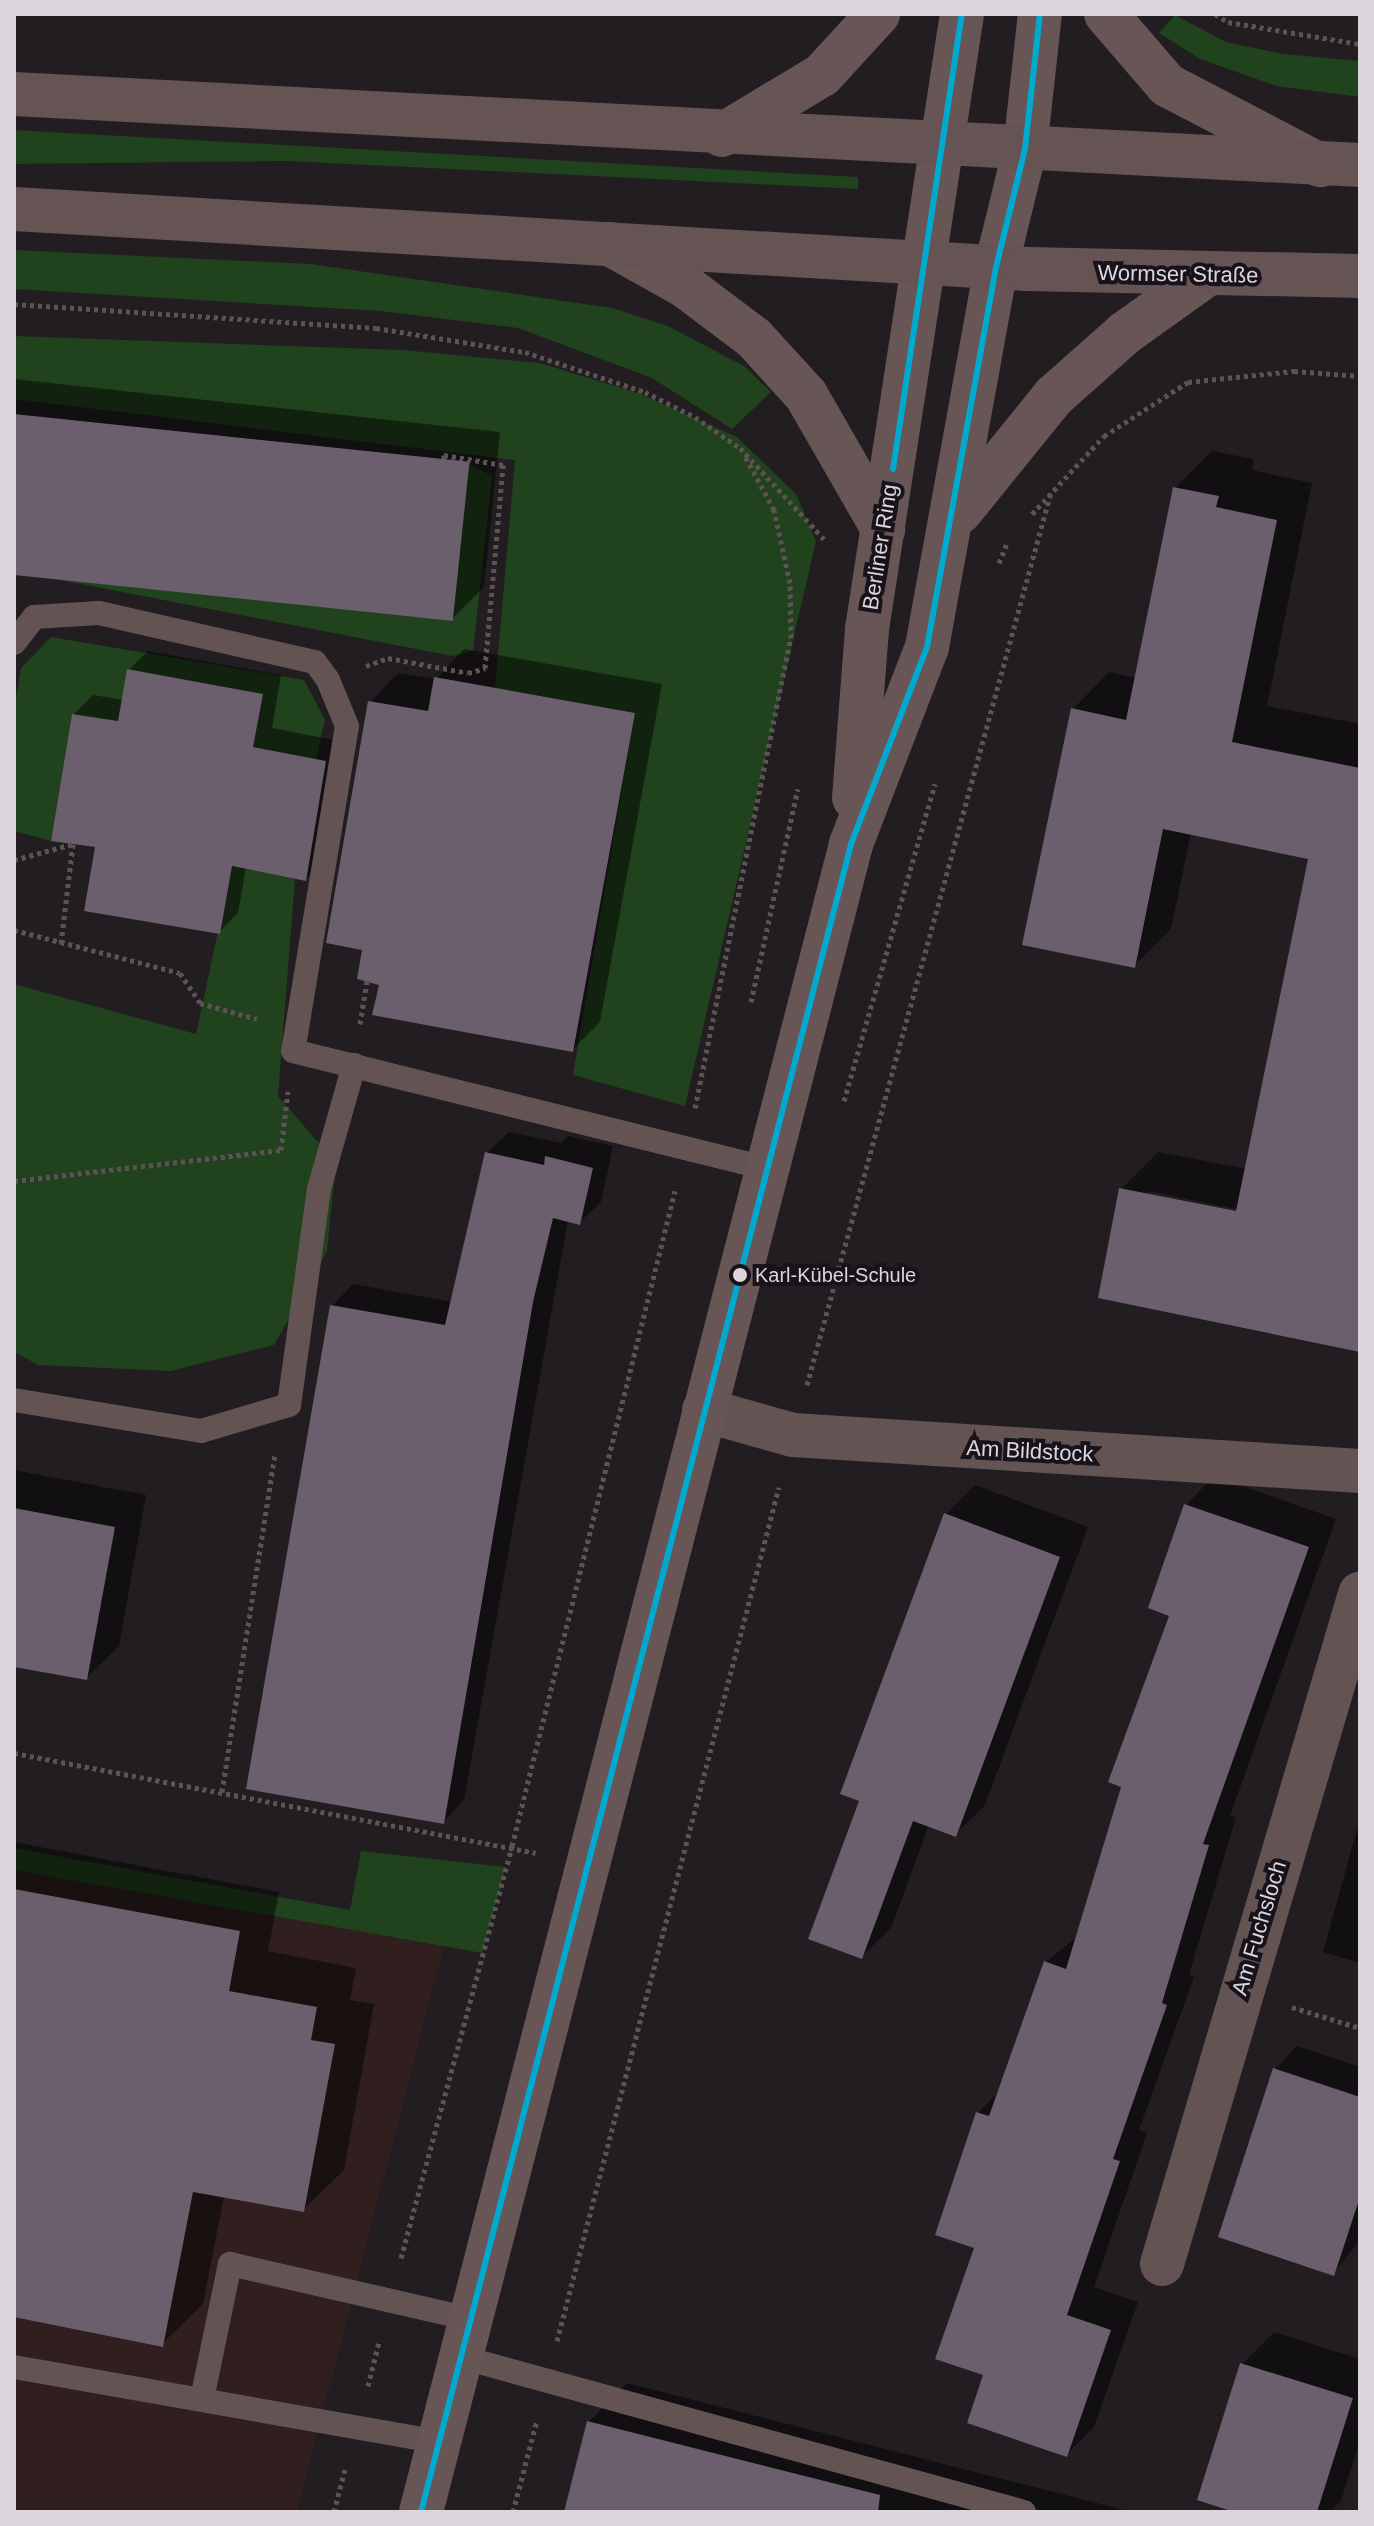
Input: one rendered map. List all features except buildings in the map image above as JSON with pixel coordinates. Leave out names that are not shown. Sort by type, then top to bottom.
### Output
[{"type":"main road","points":[[14,94],[722,135],[1340,165]]},
{"type":"main road","name":"Wormser Straße","points":[[14,209],[996,267],[1205,276],[1360,276]]},
{"type":"street","points":[[722,135],[822,75],[878,14]]},
{"type":"street","name":"Berliner Ring","points":[[851,844],[867,629],[938,145],[962,14]]},
{"type":"street","name":"Berliner Ring","points":[[421,2512],[590,1868],[765,1168],[851,844],[927,647],[954,521],[996,267],[1025,149],[1040,14]]},
{"type":"street","points":[[1106,14],[1167,85],[1340,165]]},
{"type":"street","points":[[610,244],[685,286],[754,338],[806,395],[883,529]]},
{"type":"street","points":[[954,521],[1054,396],[1125,333],[1205,276]]},
{"type":"street","name":"Am Bildstock","points":[[704,1410],[793,1435],[1360,1471]]},
{"type":"street","name":"Am Fuchsloch","points":[[1162,2264],[1240,1991],[1360,1594]]},
{"type":"lane","points":[[14,643],[34,617],[99,613],[315,662],[328,680],[347,726],[295,1040],[354,1065],[765,1168]]},
{"type":"lane","points":[[14,1400],[201,1431],[289,1405],[319,1189],[354,1065]]},
{"type":"lane","points":[[202,2399],[230,2264],[390,2300],[548,2378],[1024,2512]]},
{"type":"lane","points":[[14,2367],[357,2425],[439,2442]]},
{"type":"path","points":[[1215,14],[1228,22],[1360,44]]},
{"type":"path","points":[[14,304],[376,328],[525,352],[645,392],[695,417],[740,448],[827,541],[828,554]]},
{"type":"path","points":[[513,2512],[793,1435],[1052,490],[1104,436],[1188,382],[1294,371],[1360,376]]},
{"type":"path","points":[[334,2512],[512,1846],[687,1148],[791,638],[790,583],[774,510],[740,448]]},
{"type":"path","points":[[328,680],[388,658],[468,673],[485,668],[503,465],[444,455],[444,460]]},
{"type":"path","points":[[14,860],[73,844],[61,943]]},
{"type":"path","points":[[14,930],[180,973],[200,1003],[295,1040],[281,1150],[14,1181]]},
{"type":"path","points":[[222,1792],[282,1408]]},
{"type":"path","points":[[14,1753],[512,1846],[590,1868]]},
{"type":"path","points":[[1240,1991],[1360,2028]]},
{"type":"shaded area","points":[[14,1870],[444,1946],[297,2512],[14,2512]]},
{"type":"green space","points":[[1175,15],[1226,42],[1283,54],[1360,61],[1360,97],[1276,86],[1200,59],[1159,33]]},
{"type":"green space","points":[[14,130],[858,177],[858,189],[288,161],[14,164]]},
{"type":"green space","points":[[14,250],[311,264],[612,308],[668,326],[744,366],[771,392],[732,429],[652,378],[518,328],[381,311],[14,289]]},
{"type":"green space","points":[[14,336],[403,350],[540,363],[638,393],[737,437],[796,494],[816,541],[685,1106],[573,1075],[635,713],[495,688],[515,460],[14,399]]},
{"type":"green space","points":[[469,464],[492,476],[473,651],[452,656],[45,577],[452,621]]},
{"type":"green space","points":[[51,637],[304,680],[325,720],[316,759],[253,747],[263,694],[128,669],[118,721],[72,714],[51,841],[14,831],[14,710],[21,668]]},
{"type":"green space","points":[[232,866],[295,879],[278,1096],[336,1163],[327,1251],[274,1345],[171,1371],[38,1365],[14,1352],[14,984],[196,1034]]},
{"type":"green space","points":[[14,1848],[350,1910],[361,1851],[506,1867],[482,1953],[14,1870]]},
{"type":"transit line","points":[[893,469],[962,14]]},
{"type":"transit line","points":[[421,2512],[851,844],[927,647],[996,267],[1025,149],[1040,14]]},
{"type":"place","name":"Karl-Kübel-Schule","points":[[740,1275]]}]
